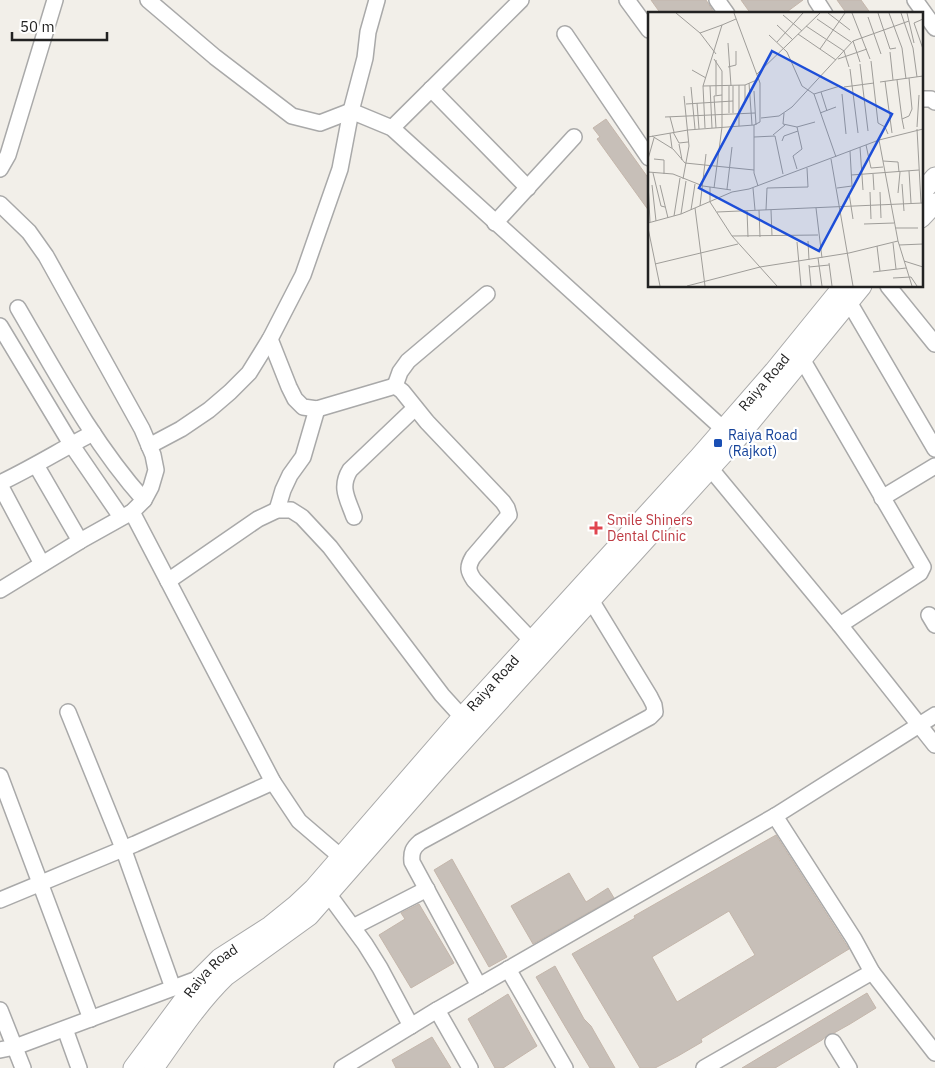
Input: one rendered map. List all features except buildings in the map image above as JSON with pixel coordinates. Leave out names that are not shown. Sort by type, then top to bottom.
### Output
[{"type":"street","points":[[0,169],[8,155],[55,0]]},
{"type":"street","points":[[148,0],[215,56],[292,116],[320,122],[351,111],[392,128],[729,435]]},
{"type":"street","points":[[149,446],[180,430],[209,410],[230,392],[249,373],[270,339],[302,275],[340,169],[351,111],[365,58],[368,32],[377,0]]},
{"type":"street","points":[[392,128],[520,0]]},
{"type":"street","points":[[627,0],[648,29]]},
{"type":"street","points":[[717,0],[726,12]]},
{"type":"street","points":[[915,0],[935,28]]},
{"type":"street","points":[[565,34],[644,141],[648,155]]},
{"type":"street","points":[[431,89],[528,188]]},
{"type":"street","points":[[922,99],[931,99],[935,102]]},
{"type":"street","points":[[495,223],[574,137]]},
{"type":"street","points":[[922,215],[930,192]]},
{"type":"street","points":[[0,225],[4,208]]},
{"type":"street","points":[[0,590],[80,541],[127,515],[144,500],[156,470],[153,455],[142,428],[46,256],[29,232],[4,208]]},
{"type":"street","name":"Raiya Road","points":[[154,1068],[193,1014],[220,982],[310,916],[328,894],[347,862],[462,717],[532,641],[587,593],[710,468],[729,435],[774,371],[846,294],[858,288]]},
{"type":"street","points":[[890,288],[935,344]]},
{"type":"street","points":[[395,386],[400,372],[408,361],[487,294]]},
{"type":"street","points":[[846,294],[935,449]]},
{"type":"street","name":"Raiya Road","points":[[133,1068],[200,978],[220,958],[270,926],[347,862],[438,769],[587,593],[729,435],[802,359],[846,294]]},
{"type":"street","points":[[18,308],[93,433],[119,470],[144,500]]},
{"type":"street","points":[[0,326],[72,444],[127,515],[168,581],[273,782],[299,822],[347,862]]},
{"type":"street","points":[[270,339],[295,399],[303,407],[317,409],[395,386]]},
{"type":"street","points":[[802,359],[923,567],[920,574],[840,625]]},
{"type":"street","points":[[395,386],[402,391],[426,422],[507,508],[509,515],[473,557],[468,565],[469,572],[474,580],[532,641]]},
{"type":"street","points":[[354,517],[344,489],[344,479],[350,470],[415,408]]},
{"type":"street","points":[[277,510],[290,475],[303,457],[317,409]]},
{"type":"street","points":[[42,564],[0,484],[93,433]]},
{"type":"street","points":[[36,465],[80,541]]},
{"type":"street","points":[[882,498],[935,466]]},
{"type":"street","points":[[710,468],[840,625],[935,746]]},
{"type":"street","points":[[168,581],[258,519],[277,510],[290,510],[302,517],[330,548],[442,695],[462,717]]},
{"type":"street","points":[[479,986],[412,862],[411,854],[414,847],[420,842],[650,717],[655,712],[650,697],[587,593]]},
{"type":"street","points":[[68,712],[123,848],[173,988]]},
{"type":"street","points":[[342,1068],[367,1062],[411,1026],[437,1010],[775,816],[935,715]]},
{"type":"street","points":[[0,776],[91,1019]]},
{"type":"street","points":[[0,900],[273,782]]},
{"type":"street","points":[[775,816],[854,939],[872,972],[935,1053]]},
{"type":"street","points":[[353,927],[427,889]]},
{"type":"street","points":[[328,894],[380,968],[411,1026]]},
{"type":"street","points":[[508,969],[565,1068]]},
{"type":"street","points":[[704,1068],[872,972]]},
{"type":"street","points":[[0,1050],[15,1047],[65,1029],[200,978]]},
{"type":"street","points":[[0,1010],[23,1068]]},
{"type":"street","points":[[437,1010],[470,1068]]},
{"type":"street","points":[[65,1029],[79,1068]]},
{"type":"street","points":[[833,1042],[849,1068]]},
{"type":"place","name":"Raiya Road (Rajkot)","points":[[718,443]]},
{"type":"place","name":"Smile Shiners Dental Clinic","points":[[596,528]]}]
